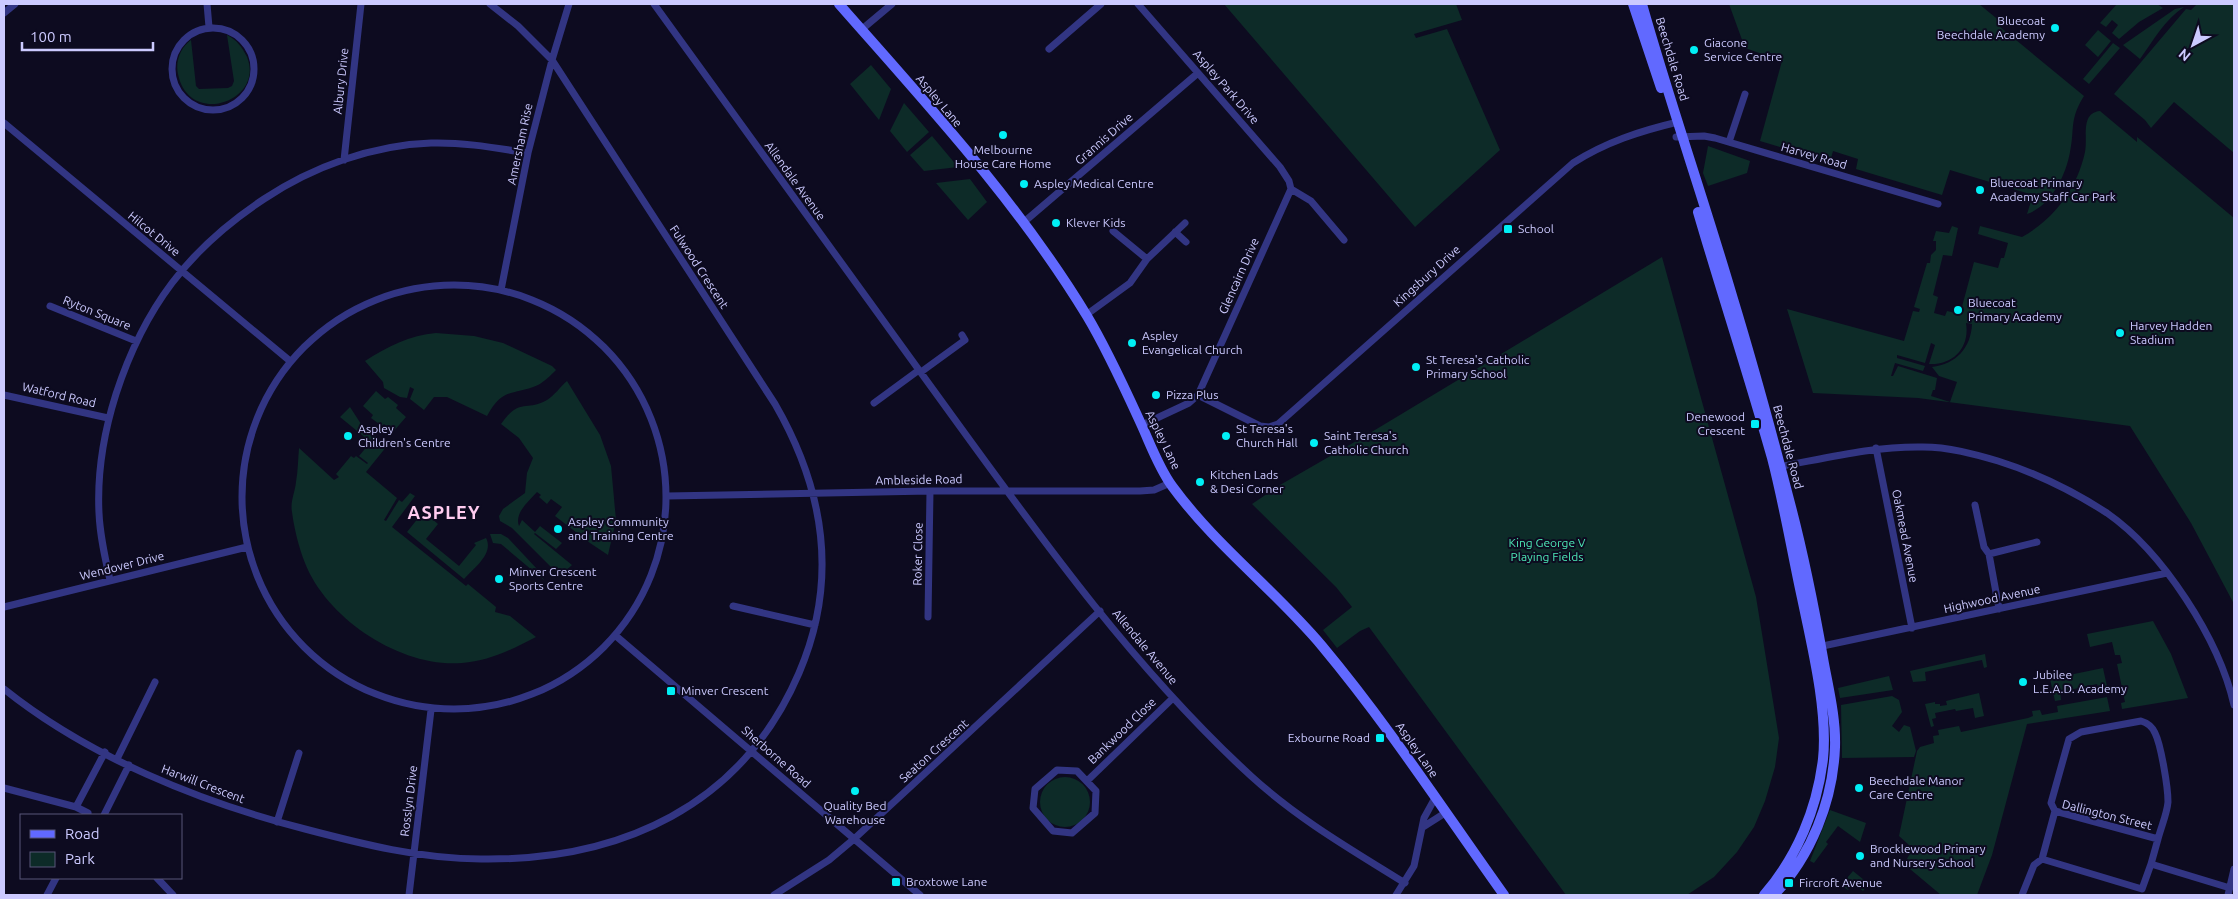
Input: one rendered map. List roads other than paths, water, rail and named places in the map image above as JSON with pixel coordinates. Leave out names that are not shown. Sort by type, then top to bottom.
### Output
[{"type":"street","points":[[4,13],[15,4]]},
{"type":"street","points":[[208,4],[209,27]]},
{"type":"street","name":"Albury Drive","points":[[344,160],[361,4]]},
{"type":"street","name":"Fulwood Crescent","points":[[490,4],[518,26],[552,60],[775,404],[800,452],[814,494],[820,531],[822,567],[815,625],[808,652],[792,689],[770,728],[753,752]]},
{"type":"street","name":"Amersham Rise","points":[[501,290],[528,153],[552,60],[569,4]]},
{"type":"street","name":"Allendale Avenue","points":[[654,4],[1006,491],[1100,612],[1173,698],[1251,776],[1283,804],[1325,834],[1405,883]]},
{"type":"street","name":"Aspley Lane","points":[[838,4],[1024,222],[1086,315],[1142,425],[1161,469],[1170,483],[1214,535],[1321,645],[1400,745],[1445,813],[1504,895]]},
{"type":"street","points":[[862,30],[892,4]]},
{"type":"street","points":[[1049,49],[1100,4]]},
{"type":"street","name":"Aspley Park Drive","points":[[1138,4],[1280,167],[1290,181],[1291,189]]},
{"type":"street","name":"Beechdale Road","points":[[1633,4],[1675,123]]},
{"type":"street","name":"Beechdale Road","points":[[1642,4],[1679,137],[1733,298],[1805,560],[1816,647],[1823,727],[1823,757],[1814,805],[1796,849],[1764,895]]},
{"type":"street","points":[[209,27],[223,28],[236,34],[246,43],[254,62],[252,82],[246,94],[236,104],[224,109],[210,110],[196,107],[185,100],[176,89],[172,76],[174,56],[184,38],[196,30],[209,27]]},
{"type":"street","name":"Grannis Drive","points":[[1024,222],[1198,73]]},
{"type":"street","points":[[1729,142],[1745,94]]},
{"type":"street","name":"Hilcot Drive","points":[[4,123],[290,361]]},
{"type":"street","name":"Kingsbury Drive","points":[[1198,395],[1260,426],[1269,427],[1278,424],[1572,164],[1592,150],[1616,140],[1675,123]]},
{"type":"street","name":"Harvey Road","points":[[1679,137],[1704,136],[1729,142],[1938,204]]},
{"type":"street","points":[[110,580],[102,548],[99,513],[102,455],[108,418],[136,341],[151,311],[181,271],[229,223],[254,205],[283,186],[310,172],[344,160],[375,152],[430,143],[479,145],[528,153]]},
{"type":"street","points":[[1291,189],[1310,202],[1344,240]]},
{"type":"street","name":"Glencairn Drive","points":[[1198,395],[1291,189]]},
{"type":"street","points":[[1086,315],[1130,283],[1147,259],[1185,223]]},
{"type":"street","points":[[1113,232],[1147,259]]},
{"type":"street","points":[[1176,232],[1186,242]]},
{"type":"street","points":[[450,285],[501,290],[524,296],[549,306],[590,335],[611,354],[639,396],[650,417],[662,460],[667,496],[665,524],[658,560],[631,616],[616,636],[557,683],[497,705],[473,709],[431,710],[404,704],[361,689],[316,659],[295,639],[273,607],[258,578],[247,547],[243,512],[243,476],[247,452],[267,397],[290,361],[300,350],[336,322],[388,293],[450,285]]},
{"type":"street","name":"Ryton Square","points":[[50,306],[136,341]]},
{"type":"street","points":[[874,403],[965,340],[962,335]]},
{"type":"street","name":"Watford Road","points":[[4,395],[108,418]]},
{"type":"street","points":[[1142,425],[1189,403],[1198,395]]},
{"type":"street","points":[[1778,467],[1832,454],[1876,448],[1924,447],[1980,456],[2028,471],[2052,482],[2108,514],[2140,542],[2167,573],[2192,609],[2217,653],[2234,706]]},
{"type":"street","name":"Oakmead Avenue","points":[[1876,448],[1912,628]]},
{"type":"street","name":"Ambleside Road","points":[[667,496],[930,491],[1140,491],[1154,490],[1170,483]]},
{"type":"street","name":"Roker Close","points":[[928,618],[930,491]]},
{"type":"street","points":[[1975,505],[1984,547],[1989,554],[1999,609]]},
{"type":"street","points":[[1989,554],[2037,542]]},
{"type":"street","name":"Wendover Drive","points":[[4,607],[247,547]]},
{"type":"street","name":"Highwood Avenue","points":[[1816,647],[2167,573]]},
{"type":"street","points":[[732,606],[815,625]]},
{"type":"street","name":"Seaton Crescent","points":[[774,895],[829,860],[854,840],[1100,612]]},
{"type":"street","name":"Sherborne Road","points":[[616,636],[920,895]]},
{"type":"street","name":"Beechdale Road","points":[[1774,895],[1785,883],[1806,850],[1816,829],[1830,781],[1835,746],[1833,717],[1816,647]]},
{"type":"street","points":[[117,759],[155,682]]},
{"type":"street","name":"Harwill Crescent","points":[[4,689],[38,714],[117,759],[214,802],[277,822],[355,842],[413,853],[478,860],[518,859],[567,852],[607,843],[642,831],[691,804],[710,791],[753,752]]},
{"type":"street","name":"Bankwood Close","points":[[1087,781],[1173,698]]},
{"type":"street","name":"Rosslyn Drive","points":[[409,895],[431,710]]},
{"type":"street","points":[[2055,812],[2051,803],[2068,739],[2081,732],[2141,721],[2152,727],[2158,740],[2168,792],[2167,809],[2158,839]]},
{"type":"street","points":[[76,807],[105,752]]},
{"type":"street","points":[[277,822],[299,752]]},
{"type":"street","points":[[104,814],[129,765]]},
{"type":"street","name":"Bankwood Close","points":[[1074,770],[1087,781],[1096,791],[1097,810],[1075,832],[1053,831],[1034,812],[1034,793],[1053,771],[1074,770]]},
{"type":"street","points":[[4,788],[76,807],[88,814]]},
{"type":"street","points":[[1396,895],[1405,883],[1417,856],[1424,827],[1424,818],[1435,798]]},
{"type":"street","name":"Dallington Street","points":[[2055,812],[2158,839],[2141,892],[2042,859],[2055,812]]},
{"type":"street","points":[[1424,827],[1445,813]]},
{"type":"street","points":[[2022,895],[2034,865],[2042,859]]},
{"type":"street","points":[[2151,864],[2229,892],[2234,869]]},
{"type":"street","points":[[47,895],[55,879]]},
{"type":"street","points":[[158,879],[173,895]]},
{"type":"place","name":"Bluecoat Beechdale Academy","points":[[2055,28]]},
{"type":"place","name":"Giacone Service Centre","points":[[1694,50]]},
{"type":"place","name":"Melbourne House Care Home","points":[[1003,135]]},
{"type":"place","name":"Aspley Medical Centre","points":[[1024,184]]},
{"type":"place","name":"Bluecoat Primary Academy Staff Car Park","points":[[1980,190]]},
{"type":"place","name":"Klever Kids","points":[[1056,223]]},
{"type":"place","name":"School","points":[[1508,229]]},
{"type":"place","name":"Bluecoat Primary Academy","points":[[1958,310]]},
{"type":"place","name":"Harvey Hadden Stadium","points":[[2120,333]]},
{"type":"place","name":"Aspley Evangelical Church","points":[[1132,343]]},
{"type":"place","name":"St Teresa's Catholic Primary School","points":[[1416,367]]},
{"type":"place","name":"Pizza Plus","points":[[1156,395]]},
{"type":"place","name":"Denewood Crescent","points":[[1755,424]]},
{"type":"place","name":"Aspley Children's Centre","points":[[348,436]]},
{"type":"place","name":"St Teresa's Church Hall","points":[[1226,436]]},
{"type":"place","name":"Saint Teresa's Catholic Church","points":[[1314,443]]},
{"type":"place","name":"Kitchen Lads & Desi Corner","points":[[1200,482]]},
{"type":"place","name":"Aspley Community and Training Centre","points":[[558,529]]},
{"type":"place","name":"Minver Crescent Sports Centre","points":[[499,579]]},
{"type":"place","name":"Jubilee L.E.A.D. Academy","points":[[2023,682]]},
{"type":"place","name":"Minver Crescent","points":[[671,691]]},
{"type":"place","name":"Exbourne Road","points":[[1380,738]]},
{"type":"place","name":"Beechdale Manor Care Centre","points":[[1859,788]]},
{"type":"place","name":"Quality Bed Warehouse","points":[[855,791]]},
{"type":"place","name":"Brocklewood Primary and Nursery School","points":[[1860,856]]},
{"type":"place","name":"Broxtowe Lane","points":[[896,882]]},
{"type":"place","name":"Fircroft Avenue","points":[[1789,883]]},
{"type":"district","name":"ASPLEY","points":[[444,513]]},
{"type":"park label","name":"King George V Playing Fields","points":[[1547,550]]}]
